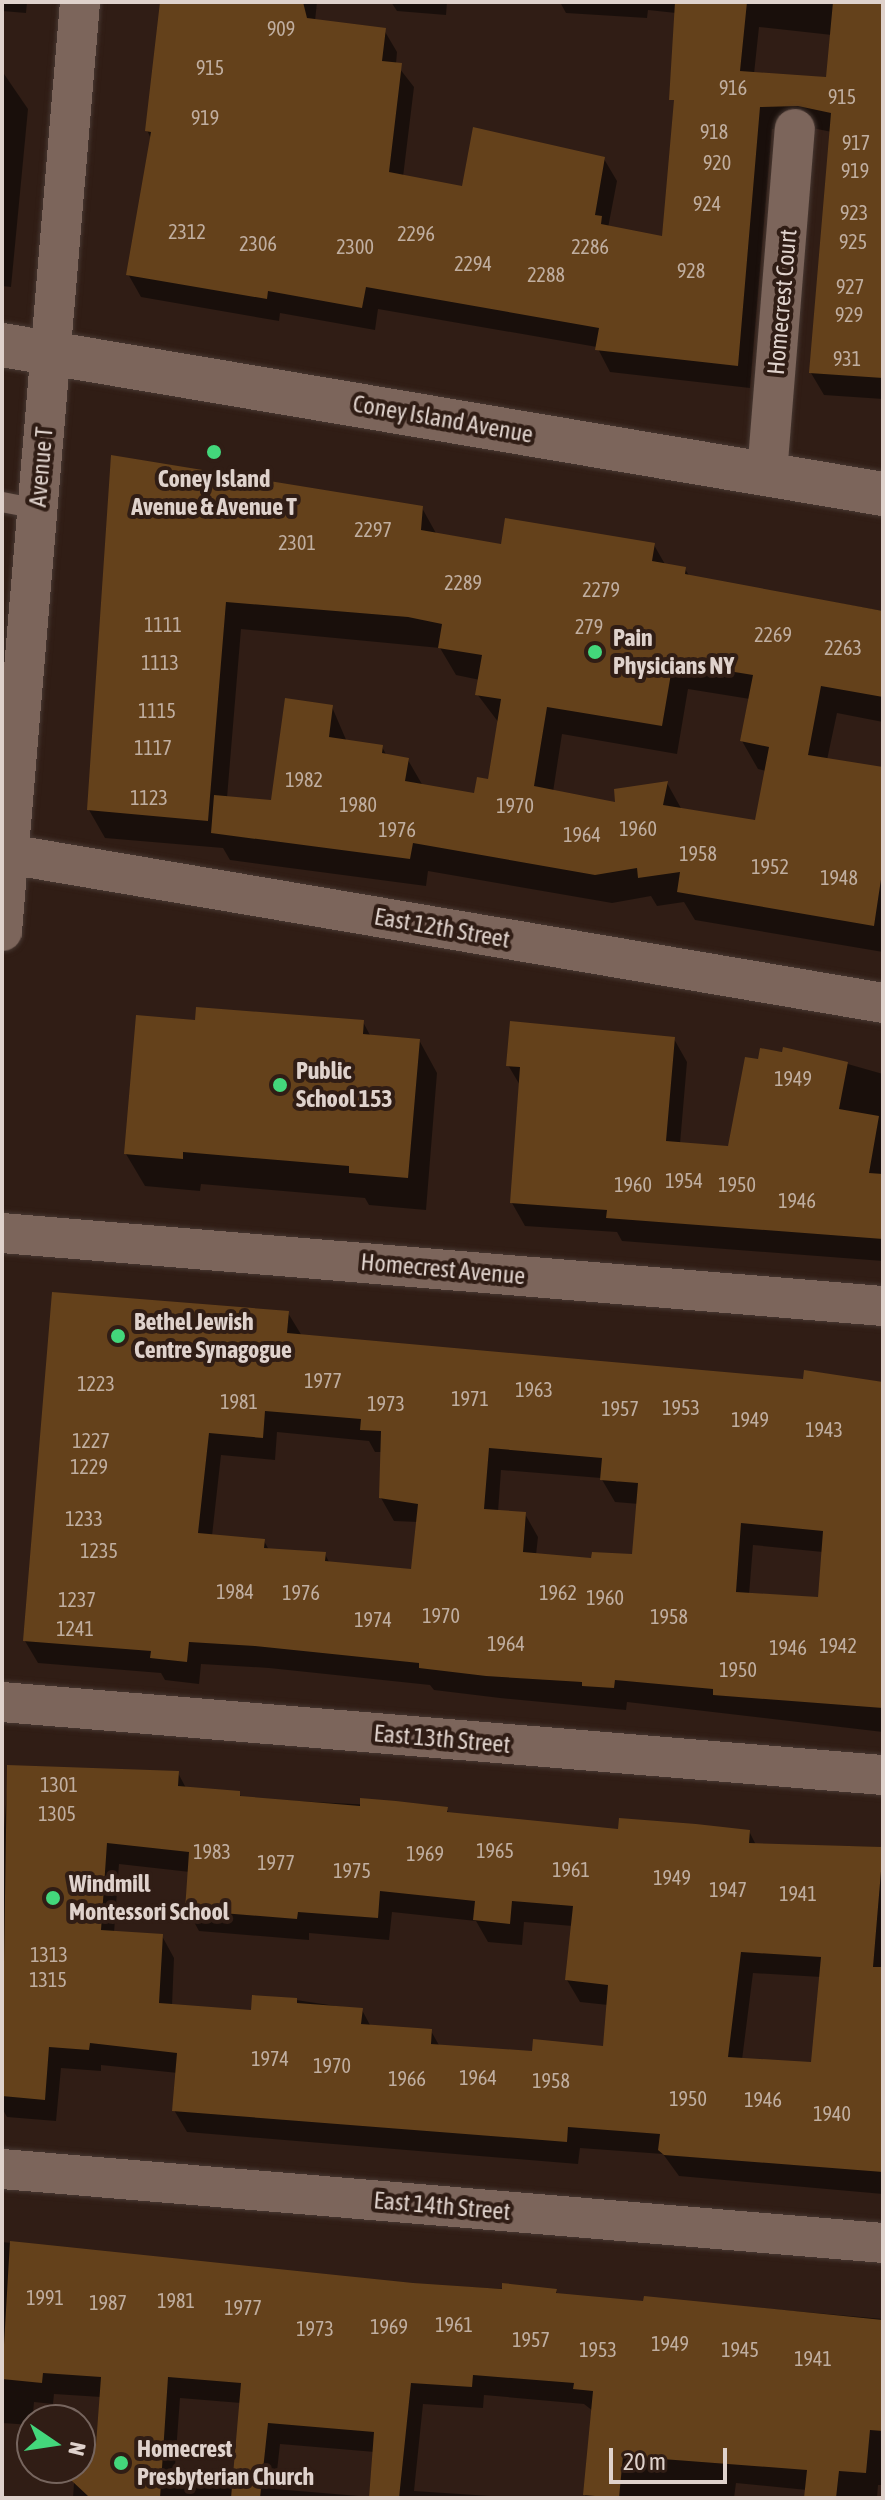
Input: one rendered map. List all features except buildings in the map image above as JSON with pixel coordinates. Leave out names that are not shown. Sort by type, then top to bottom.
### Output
[{"type":"main road","name":"Coney Island Avenue","points":[[2,345],[883,494]]},
{"type":"street","name":"Avenue T","points":[[2,931],[20,506],[51,353],[80,2]]},
{"type":"street","name":"Homecrest Court","points":[[767,474],[795,129]]},
{"type":"street","name":"East 12th Street","points":[[5,854],[883,1003]]},
{"type":"street","name":"Homecrest Avenue","points":[[2,1233],[883,1306]]},
{"type":"street","name":"East 13th Street","points":[[2,1702],[883,1775]]},
{"type":"street","name":"East 14th Street","points":[[2,2169],[883,2243]]},
{"type":"place","name":"Coney Island Avenue & Avenue T","points":[[214,452]]},
{"type":"place","name":"Pain Physicians NY","points":[[595,652]]},
{"type":"place","name":"Public School 153","points":[[280,1085]]},
{"type":"place","name":"Bethel Jewish Centre Synagogue","points":[[118,1336]]},
{"type":"place","name":"Windmill Montessori School","points":[[53,1898]]},
{"type":"place","name":"Homecrest Presbyterian Church","points":[[121,2463]]}]
